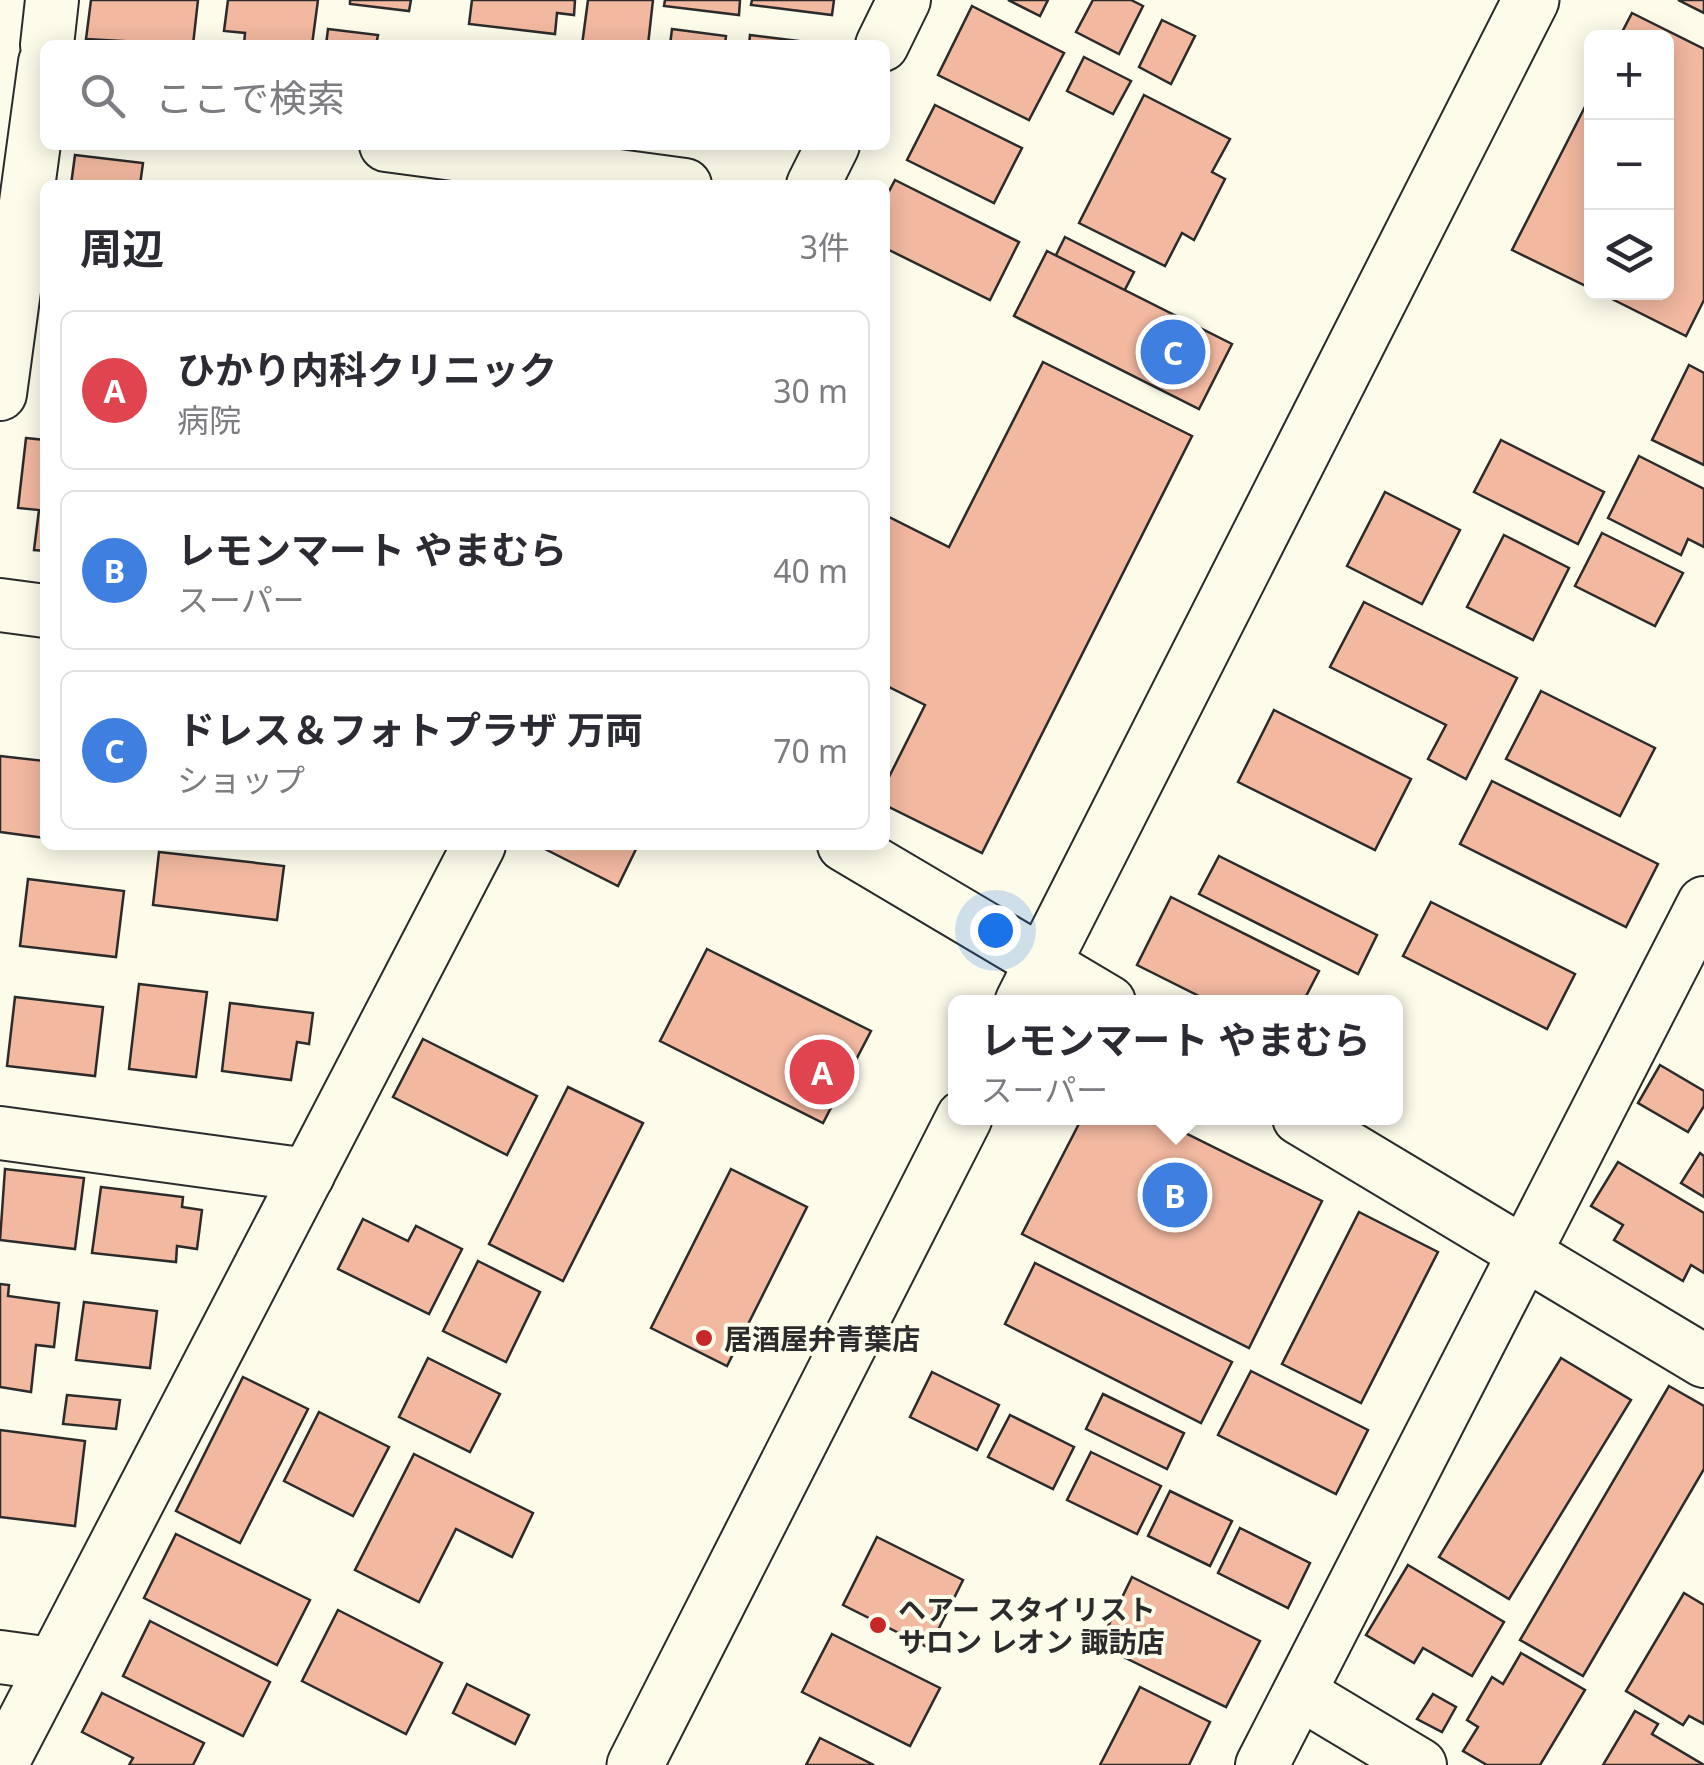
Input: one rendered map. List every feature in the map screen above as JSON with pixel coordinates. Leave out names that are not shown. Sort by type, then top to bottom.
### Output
[{"type":"street","points":[[48,40],[52,0]]},
{"type":"street","points":[[884,40],[904,0]]},
{"type":"street","points":[[1033,982],[1531,0]]},
{"type":"street","points":[[0,394],[33,88]]},
{"type":"street","points":[[423,150],[648,180]]},
{"type":"street","points":[[816,180],[830,150]]},
{"type":"street","points":[[0,605],[40,609]]},
{"type":"street","points":[[1,1765],[477,850]]},
{"type":"street","points":[[851,850],[1033,982],[1082,995]]},
{"type":"street","points":[[1262,1765],[1704,904]]},
{"type":"street","points":[[635,1765],[960,1125]]},
{"type":"street","points":[[1311,1125],[1704,1361]]},
{"type":"street","points":[[0,1134],[308,1176]]},
{"type":"street","points":[[0,1657],[51,1664]]},
{"type":"street","points":[[1300,1693],[1420,1765]]},
{"type":"building","points":[[91,0],[198,0],[194,40],[86,39]]},
{"type":"building","points":[[228,0],[318,0],[313,40],[244,40],[245,33],[224,31]]},
{"type":"building","points":[[350,0],[411,0],[409,11],[350,4]]},
{"type":"building","points":[[472,0],[575,0],[574,15],[557,13],[555,34],[469,24]]},
{"type":"building","points":[[588,0],[653,0],[649,40],[583,40]]},
{"type":"building","points":[[665,0],[740,0],[739,15],[664,6]]},
{"type":"building","points":[[752,0],[834,0],[832,15],[751,5]]},
{"type":"building","points":[[1008,0],[1048,0],[1040,16]]},
{"type":"building","points":[[1093,0],[1131,0],[1143,6],[1119,54],[1076,32]]},
{"type":"building","points":[[1678,0],[1704,0],[1704,13]]},
{"type":"building","points":[[972,6],[1064,53],[1029,120],[938,75]]},
{"type":"building","points":[[1632,13],[1666,30],[1623,30]]},
{"type":"building","points":[[1162,20],[1195,36],[1171,84],[1139,67]]},
{"type":"building","points":[[328,29],[378,35],[377,40],[327,40]]},
{"type":"building","points":[[672,29],[726,36],[726,40],[671,40]]},
{"type":"building","points":[[1674,34],[1704,49],[1704,300],[1686,336],[1614,300],[1674,300]]},
{"type":"building","points":[[750,35],[791,40],[750,40]]},
{"type":"building","points":[[1084,57],[1131,81],[1113,114],[1067,91]]},
{"type":"building","points":[[1144,95],[1230,139],[1212,172],[1225,179],[1194,240],[1182,233],[1165,266],[1079,223]]},
{"type":"building","points":[[935,105],[1022,148],[994,203],[907,160]]},
{"type":"building","points":[[1584,109],[1584,285],[1512,250]]},
{"type":"building","points":[[75,155],[143,163],[141,180],[72,180]]},
{"type":"building","points":[[895,180],[1019,242],[990,300],[890,250],[890,190]]},
{"type":"building","points":[[1065,237],[1134,272],[1116,307],[1047,273]]},
{"type":"building","points":[[1047,251],[1232,344],[1199,409],[1014,316]]},
{"type":"building","points":[[1043,362],[1192,436],[982,853],[890,807],[890,775],[925,705],[890,688],[890,518],[949,547]]},
{"type":"building","points":[[1689,365],[1704,373],[1704,465],[1652,440]]},
{"type":"building","points":[[26,438],[40,439],[40,551],[34,550],[39,510],[18,508]]},
{"type":"building","points":[[1501,440],[1604,492],[1578,544],[1474,492]]},
{"type":"building","points":[[1639,456],[1704,489],[1704,547],[1688,539],[1681,555],[1608,518]]},
{"type":"building","points":[[1385,492],[1460,530],[1422,604],[1347,566]]},
{"type":"building","points":[[1602,533],[1683,573],[1655,626],[1575,586]]},
{"type":"building","points":[[1504,535],[1569,568],[1533,640],[1467,607]]},
{"type":"building","points":[[1364,602],[1517,678],[1466,779],[1428,759],[1446,725],[1330,667]]},
{"type":"building","points":[[1541,691],[1655,748],[1620,816],[1506,759]]},
{"type":"building","points":[[1274,710],[1411,779],[1375,850],[1238,782]]},
{"type":"building","points":[[0,756],[40,760],[40,837],[0,832]]},
{"type":"building","points":[[1492,781],[1658,864],[1626,927],[1460,844]]},
{"type":"building","points":[[547,850],[636,850],[618,886]]},
{"type":"building","points":[[159,852],[284,866],[277,920],[153,905]]},
{"type":"building","points":[[1219,856],[1377,935],[1358,974],[1199,894]]},
{"type":"building","points":[[28,879],[124,891],[116,957],[20,946]]},
{"type":"building","points":[[1171,897],[1319,971],[1307,995],[1197,995],[1137,965]]},
{"type":"building","points":[[1431,902],[1575,974],[1547,1029],[1403,956]]},
{"type":"building","points":[[707,949],[871,1031],[823,1123],[660,1041]]},
{"type":"building","points":[[139,984],[207,992],[196,1077],[129,1069]]},
{"type":"building","points":[[15,997],[103,1007],[95,1076],[7,1066]]},
{"type":"building","points":[[230,1003],[313,1013],[309,1044],[297,1042],[291,1080],[222,1071]]},
{"type":"building","points":[[423,1039],[537,1096],[507,1155],[393,1097]]},
{"type":"building","points":[[1660,1065],[1704,1091],[1704,1106],[1688,1132],[1638,1103]]},
{"type":"building","points":[[568,1087],[643,1123],[563,1281],[489,1244]]},
{"type":"building","points":[[1078,1125],[1169,1125],[1322,1201],[1249,1348],[1022,1234]]},
{"type":"building","points":[[1700,1153],[1704,1156],[1704,1197],[1681,1183]]},
{"type":"building","points":[[1618,1162],[1704,1213],[1704,1273],[1691,1265],[1683,1281],[1614,1240],[1623,1225],[1591,1206]]},
{"type":"building","points":[[5,1169],[84,1178],[75,1249],[0,1240]]},
{"type":"building","points":[[731,1169],[807,1207],[727,1366],[651,1328]]},
{"type":"building","points":[[101,1187],[183,1197],[182,1207],[202,1210],[197,1249],[177,1246],[176,1262],[92,1253]]},
{"type":"building","points":[[1359,1212],[1438,1252],[1361,1403],[1282,1364]]},
{"type":"building","points":[[363,1219],[408,1241],[416,1226],[462,1249],[429,1314],[338,1269]]},
{"type":"building","points":[[478,1261],[540,1292],[506,1362],[443,1331]]},
{"type":"building","points":[[1035,1263],[1232,1362],[1201,1423],[1005,1324]]},
{"type":"building","points":[[0,1284],[9,1285],[8,1296],[59,1303],[54,1347],[36,1345],[31,1392],[0,1387]]},
{"type":"building","points":[[84,1302],[157,1311],[150,1368],[76,1360]]},
{"type":"building","points":[[428,1358],[500,1394],[470,1452],[399,1417]]},
{"type":"building","points":[[1561,1358],[1631,1400],[1509,1599],[1439,1557]]},
{"type":"building","points":[[1251,1371],[1368,1430],[1336,1494],[1218,1435]]},
{"type":"building","points":[[932,1372],[999,1405],[977,1450],[910,1417]]},
{"type":"building","points":[[243,1377],[308,1409],[240,1543],[176,1511]]},
{"type":"building","points":[[1669,1386],[1704,1406],[1704,1469],[1583,1676],[1520,1640]]},
{"type":"building","points":[[1103,1394],[1184,1433],[1167,1469],[1086,1429]]},
{"type":"building","points":[[67,1395],[120,1400],[116,1429],[63,1424]]},
{"type":"building","points":[[319,1412],[389,1447],[353,1516],[284,1481]]},
{"type":"building","points":[[1010,1415],[1074,1447],[1053,1489],[988,1457]]},
{"type":"building","points":[[0,1430],[85,1441],[75,1526],[0,1517]]},
{"type":"building","points":[[1091,1452],[1161,1486],[1137,1534],[1067,1500]]},
{"type":"building","points":[[414,1454],[533,1513],[512,1557],[456,1529],[419,1602],[355,1570]]},
{"type":"building","points":[[1170,1491],[1232,1521],[1210,1566],[1148,1536]]},
{"type":"building","points":[[1240,1528],[1310,1563],[1288,1608],[1218,1573]]},
{"type":"building","points":[[176,1534],[310,1600],[277,1665],[144,1598]]},
{"type":"building","points":[[877,1537],[963,1580],[929,1648],[843,1605]]},
{"type":"building","points":[[1408,1565],[1504,1622],[1472,1676],[1423,1648],[1414,1663],[1366,1635]]},
{"type":"building","points":[[1132,1577],[1260,1641],[1226,1707],[1099,1645]]},
{"type":"building","points":[[1684,1593],[1704,1605],[1704,1724],[1689,1716],[1683,1725],[1626,1691]]},
{"type":"building","points":[[338,1610],[442,1663],[406,1734],[302,1681]]},
{"type":"building","points":[[150,1621],[270,1682],[243,1736],[123,1676]]},
{"type":"building","points":[[832,1634],[940,1688],[910,1746],[802,1692]]},
{"type":"building","points":[[1521,1653],[1585,1690],[1540,1765],[1487,1765],[1463,1751],[1478,1727],[1467,1720],[1492,1677],[1503,1684]]},
{"type":"building","points":[[467,1684],[529,1715],[515,1744],[453,1713]]},
{"type":"building","points":[[1140,1687],[1210,1722],[1189,1765],[1100,1765]]},
{"type":"building","points":[[102,1693],[204,1743],[193,1765],[129,1765],[133,1758],[82,1732]]},
{"type":"building","points":[[1433,1694],[1456,1707],[1442,1732],[1417,1719]]},
{"type":"building","points":[[1635,1711],[1658,1724],[1652,1734],[1704,1765],[1603,1765]]},
{"type":"building","points":[[820,1738],[874,1765],[806,1765]]},
{"type":"place","name":"ドレス＆フォトプラザ 万両","points":[[1173,352]]},
{"type":"place","name":"ひかり内科クリニック","points":[[822,1072]]},
{"type":"place","name":"レモンマート やまむら","points":[[1175,1195]]},
{"type":"place","name":"居酒屋弁青葉店","points":[[704,1338]]},
{"type":"place","name":"ヘアー スタイリスト サロン レオン 諏訪店","points":[[878,1625]]}]
